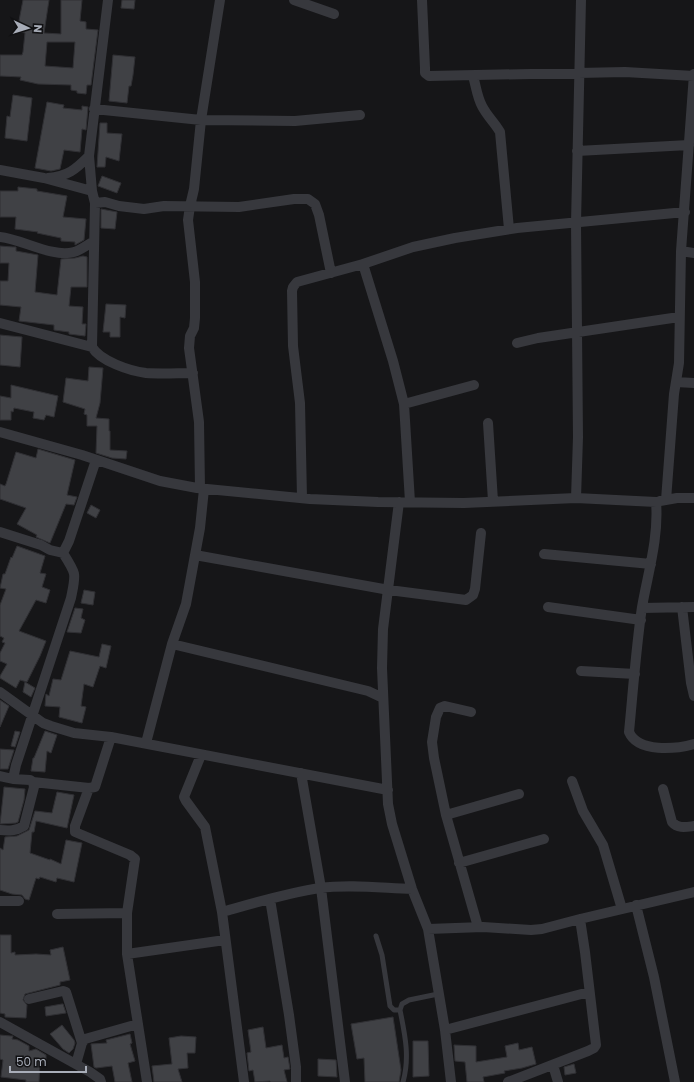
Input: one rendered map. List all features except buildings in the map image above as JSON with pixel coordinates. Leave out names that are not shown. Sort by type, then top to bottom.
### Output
[{"type":"street","points":[[108,0],[89,156],[92,192],[95,204],[92,347],[102,358],[145,373],[193,373]]},
{"type":"street","points":[[146,744],[172,644],[186,604],[200,528],[202,489],[199,422],[190,348],[190,336],[194,328],[195,318],[195,282],[188,220],[194,189],[201,120],[220,0]]},
{"type":"street","points":[[294,0],[334,14]]},
{"type":"street","points":[[422,0],[425,73],[429,76],[625,72],[694,75],[690,148],[681,251],[679,363],[661,501],[657,516],[651,564],[642,608],[629,732],[631,737],[647,746],[662,749],[683,747],[694,744]]},
{"type":"street","points":[[576,498],[578,437],[576,223],[581,0]]},
{"type":"street","points":[[473,76],[481,105],[500,132],[509,229]]},
{"type":"street","points":[[94,109],[201,120],[295,121],[360,115]]},
{"type":"street","points":[[578,151],[690,148]]},
{"type":"street","points":[[44,178],[65,175],[77,168],[89,156]]},
{"type":"street","points":[[0,170],[44,178],[92,192]]},
{"type":"street","points":[[95,204],[105,202],[119,206],[144,209],[164,206],[239,207],[294,199],[308,199],[315,204],[319,215],[331,272]]},
{"type":"street","points":[[302,498],[300,403],[293,346],[292,291],[293,286],[297,282],[363,264],[427,243],[509,229],[685,212]]},
{"type":"street","points":[[0,237],[14,239],[50,251],[65,253],[80,250],[94,241]]},
{"type":"street","points":[[681,251],[694,254]]},
{"type":"street","points":[[363,264],[393,361],[404,404],[410,502]]},
{"type":"street","points":[[517,343],[538,338],[680,317]]},
{"type":"street","points":[[0,322],[92,347]]},
{"type":"street","points":[[676,382],[694,383]]},
{"type":"street","points":[[404,404],[474,385]]},
{"type":"street","points":[[488,423],[493,501]]},
{"type":"street","points":[[0,432],[96,460],[160,481],[202,489],[302,498],[399,502],[464,503],[576,498],[661,501],[694,498]]},
{"type":"street","points":[[63,553],[69,541],[96,460]]},
{"type":"street","points":[[399,502],[383,630],[383,698],[388,804],[392,824],[412,889],[428,929],[445,1030],[451,1082]]},
{"type":"street","points":[[0,532],[41,545],[50,550],[63,553],[74,571],[75,576],[71,598],[16,765],[13,779]]},
{"type":"street","points":[[195,555],[389,590],[466,600],[473,595],[475,589],[481,533]]},
{"type":"street","points":[[544,554],[651,564]]},
{"type":"street","points":[[548,607],[641,620]]},
{"type":"street","points":[[682,607],[691,683],[694,696]]},
{"type":"street","points":[[642,608],[694,607]]},
{"type":"street","points":[[172,644],[368,691],[383,698]]},
{"type":"street","points":[[580,671],[635,674]]},
{"type":"street","points":[[0,692],[43,723],[74,733],[111,737],[388,790]]},
{"type":"street","points":[[471,712],[445,706],[440,708],[436,717],[432,742],[446,815],[478,927]]},
{"type":"street","points":[[0,776],[13,779],[30,780],[33,782],[89,788],[95,787],[111,737]]},
{"type":"street","points":[[201,755],[184,797],[205,827],[222,912],[244,1082]]},
{"type":"street","points":[[301,773],[321,888],[345,1082]]},
{"type":"street","points":[[572,781],[583,811],[603,845],[622,909]]},
{"type":"street","points":[[0,830],[18,830],[24,826],[34,787],[33,782]]},
{"type":"street","points":[[89,788],[74,826],[75,832],[130,855],[135,859],[127,913],[127,954],[147,1082]]},
{"type":"street","points":[[663,789],[672,822],[676,826],[681,827],[694,826]]},
{"type":"street","points":[[446,815],[519,794]]},
{"type":"street","points":[[459,863],[544,839]]},
{"type":"street","points":[[222,912],[270,899],[321,888],[351,887],[412,889]]},
{"type":"street","points":[[428,929],[478,927],[531,930],[542,929],[694,892]]},
{"type":"street","points":[[270,899],[289,1016],[296,1067],[296,1082]]},
{"type":"street","points":[[0,901],[19,901]]},
{"type":"street","points":[[636,905],[654,978],[675,1082]]},
{"type":"street","points":[[57,914],[127,913]]},
{"type":"street","points":[[508,1082],[594,1048],[596,1041],[580,919]]},
{"type":"street","points":[[127,954],[225,940]]},
{"type":"street","points":[[29,999],[64,991],[66,992],[82,1043]]},
{"type":"street","points":[[445,1030],[590,992]]},
{"type":"street","points":[[0,1022],[76,1064],[100,1079],[102,1082]]},
{"type":"street","points":[[76,1064],[82,1043],[85,1039],[138,1024]]},
{"type":"street","points":[[553,1065],[558,1082]]},
{"type":"lane","points":[[376,936],[382,955],[390,1006],[394,1010],[400,1010]]},
{"type":"lane","points":[[403,1082],[407,1071],[407,1052],[400,1010],[402,1004],[409,1000],[438,994]]}]
